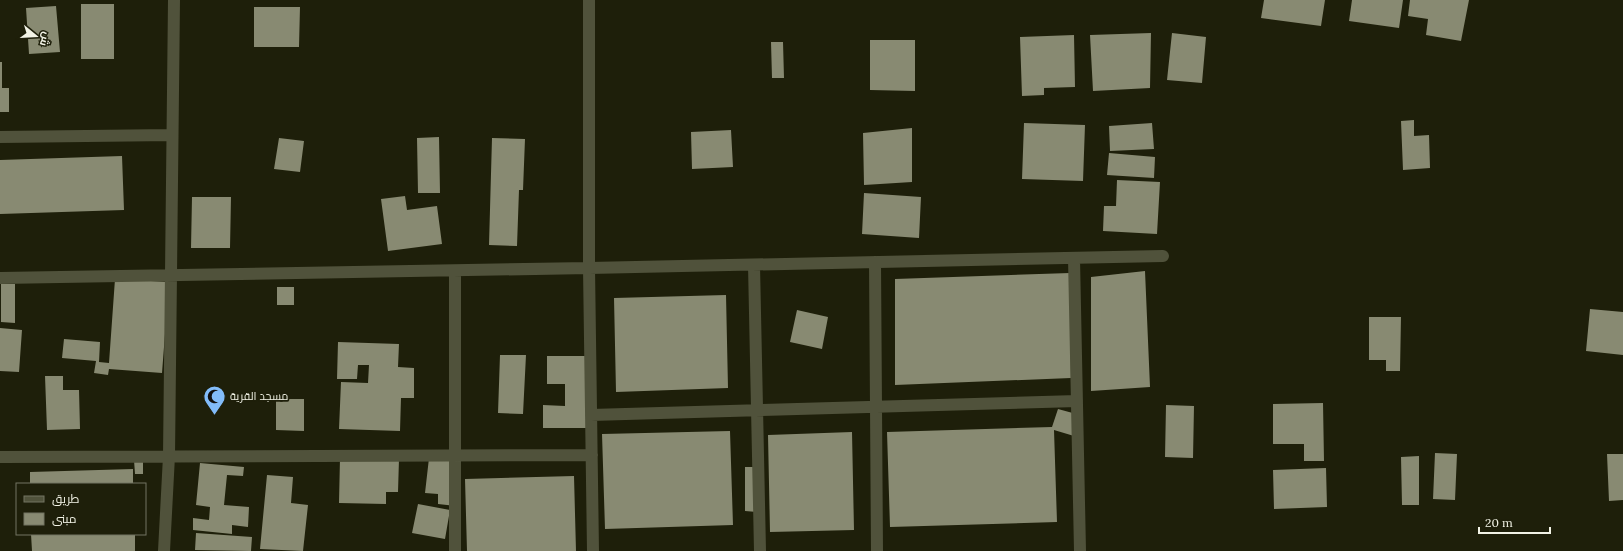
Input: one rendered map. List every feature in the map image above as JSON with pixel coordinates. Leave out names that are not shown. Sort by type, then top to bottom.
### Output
[{"type":"street","points":[[164,551],[169,456],[174,0]]},
{"type":"street","points":[[589,0],[589,268],[593,551]]},
{"type":"street","points":[[0,137],[172,135]]},
{"type":"street","points":[[0,278],[455,271],[1163,256]]},
{"type":"street","points":[[1074,258],[1080,551]]},
{"type":"street","points":[[875,262],[877,551]]},
{"type":"street","points":[[754,265],[760,551]]},
{"type":"street","points":[[455,271],[455,551]]},
{"type":"street","points":[[591,415],[1077,401]]},
{"type":"street","points":[[0,456],[592,455]]},
{"type":"building","points":[[1264,0],[1325,0],[1321,26],[1261,18]]},
{"type":"building","points":[[1352,0],[1403,0],[1399,28],[1349,21]]},
{"type":"building","points":[[1410,0],[1469,0],[1461,41],[1426,35],[1428,19],[1408,16]]},
{"type":"building","points":[[81,4],[114,4],[114,59],[81,59]]},
{"type":"building","points":[[56,6],[60,52],[29,54],[26,8]]},
{"type":"building","points":[[254,7],[300,7],[299,47],[254,47]]},
{"type":"building","points":[[1151,33],[1150,88],[1093,91],[1090,35]]},
{"type":"building","points":[[1172,33],[1206,37],[1202,83],[1167,80]]},
{"type":"building","points":[[1074,35],[1075,87],[1044,88],[1044,95],[1022,96],[1020,37]]},
{"type":"building","points":[[870,40],[915,40],[915,91],[870,90]]},
{"type":"building","points":[[771,42],[783,42],[784,78],[772,78]]},
{"type":"building","points":[[0,62],[2,62],[2,88],[9,88],[9,112],[0,112]]},
{"type":"building","points":[[1414,120],[1414,136],[1429,135],[1430,168],[1403,170],[1401,121]]},
{"type":"building","points":[[1024,123],[1085,125],[1083,181],[1022,179]]},
{"type":"building","points":[[1152,123],[1154,149],[1110,151],[1109,126]]},
{"type":"building","points":[[912,128],[912,182],[864,185],[863,133]]},
{"type":"building","points":[[731,130],[733,167],[692,169],[691,132]]},
{"type":"building","points":[[439,137],[440,193],[418,193],[417,138]]},
{"type":"building","points":[[279,138],[304,141],[300,172],[274,169]]},
{"type":"building","points":[[492,138],[525,139],[523,190],[519,190],[517,246],[489,245]]},
{"type":"building","points":[[1109,153],[1155,157],[1154,178],[1107,175]]},
{"type":"building","points":[[122,156],[124,210],[0,214],[0,160]]},
{"type":"building","points":[[1117,180],[1160,182],[1157,234],[1103,231],[1104,206],[1116,206]]},
{"type":"building","points":[[864,193],[921,197],[919,238],[862,234]]},
{"type":"building","points":[[405,196],[407,210],[437,206],[442,244],[388,251],[381,199]]},
{"type":"building","points":[[192,197],[231,197],[230,248],[191,248]]},
{"type":"building","points":[[1145,271],[1150,387],[1091,391],[1091,277]]},
{"type":"building","points":[[1070,273],[1071,378],[895,385],[895,279]]},
{"type":"building","points":[[115,279],[169,282],[162,373],[109,369],[108,375],[94,373],[96,361],[62,358],[64,339],[100,342],[99,362],[109,363]]},
{"type":"building","points":[[1,284],[15,284],[15,323],[1,322]]},
{"type":"building","points":[[277,287],[294,287],[294,305],[277,305]]},
{"type":"building","points":[[726,295],[728,388],[616,392],[614,298]]},
{"type":"building","points":[[1590,309],[1623,312],[1623,355],[1586,351]]},
{"type":"building","points":[[797,310],[828,317],[822,349],[790,342]]},
{"type":"building","points":[[1369,317],[1401,317],[1400,371],[1386,371],[1386,360],[1369,360]]},
{"type":"building","points":[[0,328],[22,330],[19,372],[0,371]]},
{"type":"building","points":[[338,342],[399,344],[398,367],[414,368],[414,398],[401,398],[400,431],[339,429],[341,382],[368,383],[369,365],[358,365],[357,379],[337,379]]},
{"type":"building","points":[[500,355],[526,355],[523,414],[498,413]]},
{"type":"building","points":[[547,356],[589,356],[589,428],[543,428],[543,405],[565,406],[565,384],[547,384]]},
{"type":"building","points":[[45,376],[63,376],[63,390],[79,390],[80,429],[47,430]]},
{"type":"building","points":[[276,399],[304,399],[304,431],[276,430]]},
{"type":"building","points":[[1323,403],[1324,461],[1304,461],[1304,444],[1273,444],[1273,404]]},
{"type":"building","points":[[1166,405],[1194,406],[1193,458],[1165,457]]},
{"type":"building","points":[[1058,409],[1080,415],[1074,436],[1054,430],[1057,522],[890,527],[887,432],[1052,427]]},
{"type":"building","points":[[730,431],[733,525],[605,529],[602,434]]},
{"type":"building","points":[[852,432],[854,530],[770,532],[768,435]]},
{"type":"building","points":[[1435,453],[1457,454],[1455,500],[1433,499]]},
{"type":"building","points":[[1607,454],[1623,454],[1623,500],[1609,501]]},
{"type":"building","points":[[1419,456],[1419,505],[1402,505],[1401,457]]},
{"type":"building","points":[[340,458],[399,459],[398,492],[386,492],[386,504],[339,503]]},
{"type":"building","points":[[429,458],[461,461],[456,506],[438,504],[438,494],[425,493]]},
{"type":"building","points":[[134,460],[143,460],[143,474],[135,474]]},
{"type":"building","points":[[200,463],[244,467],[243,476],[227,475],[224,505],[249,507],[248,527],[232,525],[232,534],[193,530],[193,518],[209,520],[210,507],[196,505]]},
{"type":"building","points":[[745,467],[757,467],[757,512],[745,511]]},
{"type":"building","points":[[1326,468],[1327,507],[1274,509],[1273,470]]},
{"type":"building","points":[[133,469],[133,483],[30,483],[30,472]]},
{"type":"building","points":[[267,475],[293,477],[291,503],[308,505],[303,551],[260,549]]},
{"type":"building","points":[[574,476],[576,551],[467,551],[465,479]]},
{"type":"building","points":[[418,504],[450,510],[445,539],[412,533]]},
{"type":"building","points":[[196,533],[252,537],[251,551],[195,550]]},
{"type":"building","points":[[31,535],[135,535],[135,551],[32,551]]},
{"type":"place","name":"مسجد القرية","points":[[214,416]]}]
